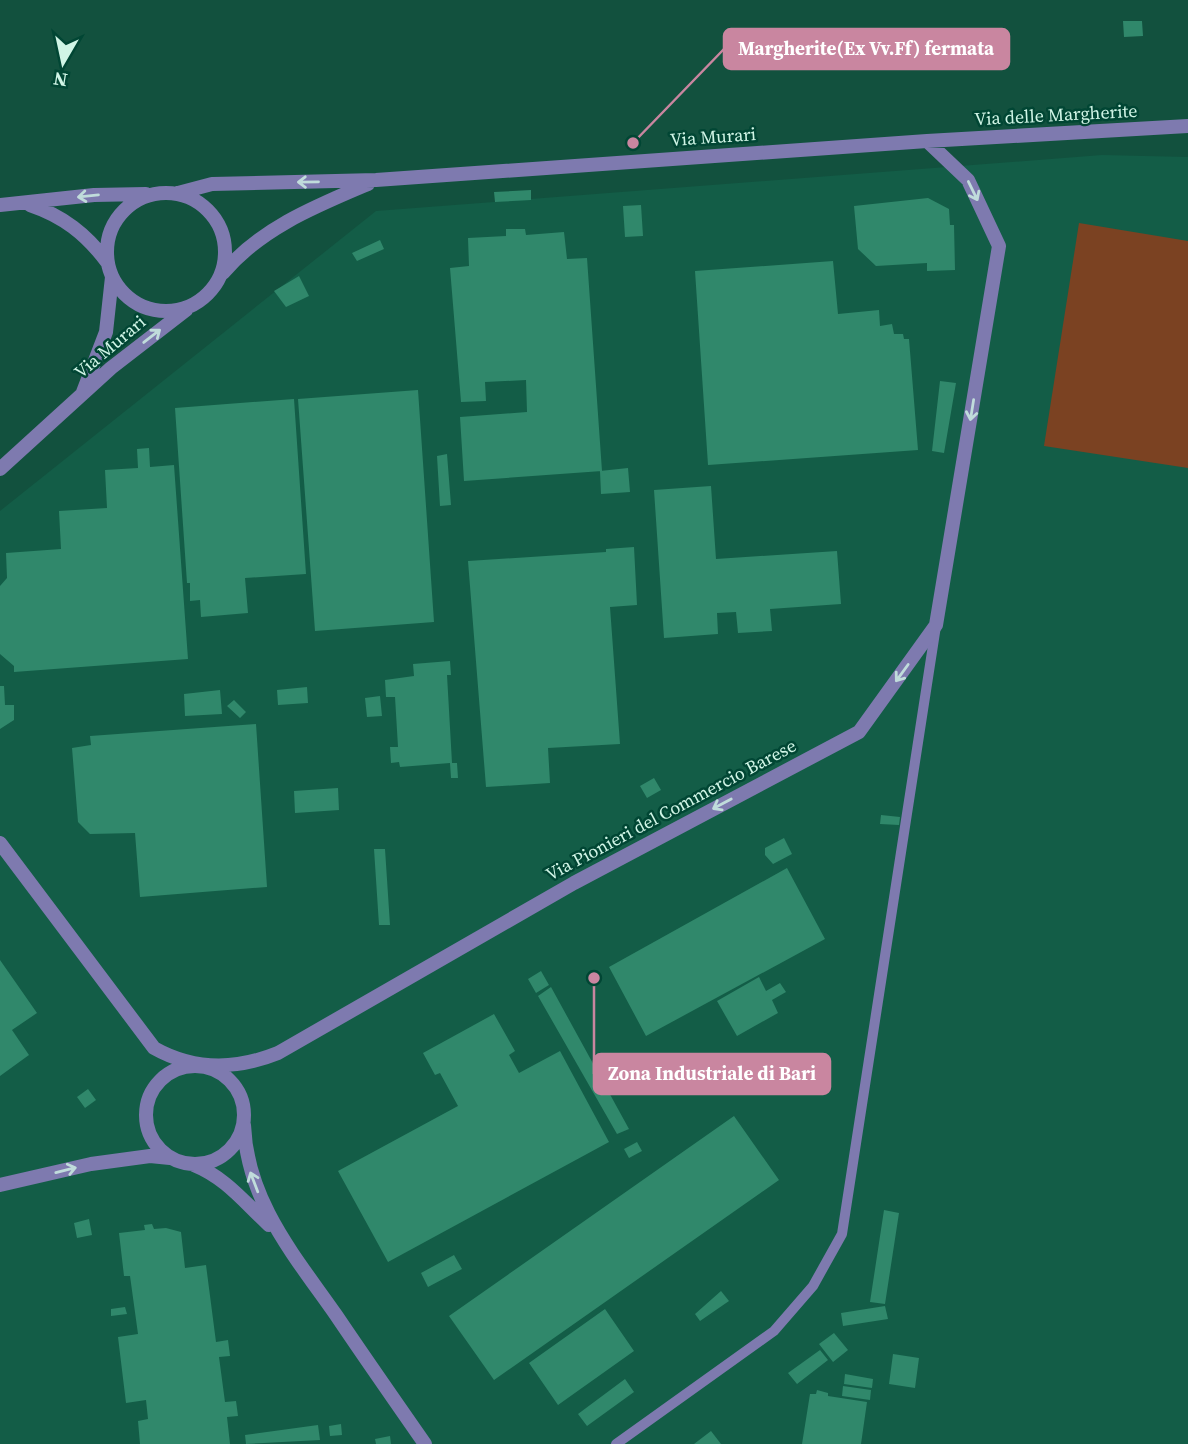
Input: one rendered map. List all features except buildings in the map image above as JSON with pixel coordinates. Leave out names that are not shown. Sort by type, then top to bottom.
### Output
[{"type":"street","name":"Via delle Margherite","points":[[927,141],[1188,126]]},
{"type":"street","name":"Via Murari","points":[[0,205],[94,195],[178,193],[212,184],[376,180],[927,141]]},
{"type":"street","name":"Via Pionieri del Commercio Barese","points":[[0,844],[154,1048],[175,1060],[204,1065],[255,1062],[278,1053],[574,883],[859,732],[936,625],[999,246],[968,180],[927,141]]},
{"type":"street","name":"Via Murari","points":[[81,396],[111,368],[196,303],[236,258],[293,216],[376,180]]},
{"type":"street","points":[[178,193],[207,209],[218,223],[224,237],[225,257],[219,278]]},
{"type":"street","name":"Via Murari","points":[[151,194],[126,207],[114,222],[107,241],[107,262],[112,277],[120,289],[137,304],[153,309],[172,311],[196,303]]},
{"type":"street","points":[[25,204],[55,214],[90,240],[107,262]]},
{"type":"street","name":"Via Murari","points":[[81,396],[106,332],[112,277]]},
{"type":"street","points":[[0,469],[81,396]]},
{"type":"street","points":[[170,1158],[150,1139],[145,1110],[153,1087],[172,1070],[204,1065],[233,1083],[244,1105],[245,1155],[253,1181],[280,1236],[425,1444]]},
{"type":"street","points":[[194,1165],[214,1161],[235,1144],[244,1125]]},
{"type":"street","points":[[0,1185],[91,1164],[150,1156],[170,1158],[210,1171],[234,1188],[280,1236]]},
{"type":"lane","points":[[616,1444],[774,1331],[813,1286],[842,1234],[936,625]]},
{"type":"shaded area","points":[[1102,155],[1188,157],[1188,1444],[0,1444],[0,511],[376,211]]},
{"type":"shaded area","points":[[1079,223],[1188,241],[1188,468],[1044,446]]},
{"type":"place","name":"Margherite(Ex Vv.Ff) fermata","points":[[633,143]]},
{"type":"place","name":"Zona Industriale di Bari","points":[[594,978]]}]
